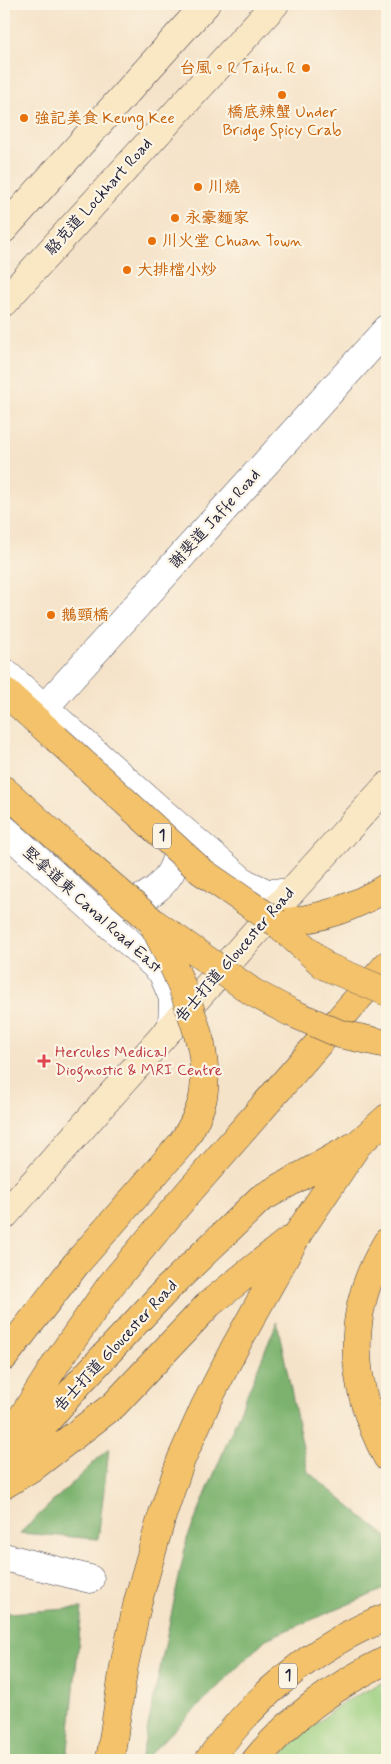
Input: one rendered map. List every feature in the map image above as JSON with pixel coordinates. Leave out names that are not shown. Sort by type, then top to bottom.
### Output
[{"type":"highway","name":"1","points":[[4,691],[201,870],[277,923],[325,966],[387,992]]},
{"type":"highway","points":[[4,790],[153,922],[261,996],[290,1012],[340,1034],[387,1044]]},
{"type":"highway","points":[[277,923],[299,922],[334,912],[366,900],[387,887]]},
{"type":"highway","points":[[6,1354],[76,1264],[182,1143],[194,1123],[202,1102],[206,1087],[205,1066],[193,1016],[174,964],[153,922]]},
{"type":"highway","points":[[4,1446],[57,1362],[110,1286],[187,1194],[387,965]]},
{"type":"highway","name":"告士打道 Gloucester Road","points":[[4,1471],[81,1381],[167,1289],[260,1199],[358,1144],[387,1118]]},
{"type":"highway","name":"告士打道 Gloucester Road","points":[[299,1232],[358,1144]]},
{"type":"highway","points":[[4,1484],[36,1464],[114,1405],[214,1299],[299,1232]]},
{"type":"highway","points":[[110,1760],[124,1666],[138,1601],[162,1516],[181,1460],[221,1374],[299,1232]]},
{"type":"highway","points":[[387,1242],[375,1264],[366,1289],[359,1318],[356,1343],[358,1373],[364,1400],[387,1457]]},
{"type":"highway","name":"1","points":[[208,1760],[247,1713],[272,1688],[297,1668],[323,1649],[356,1630],[387,1617]]},
{"type":"highway","name":"1","points":[[256,1760],[290,1724],[315,1704],[341,1685],[387,1660]]},
{"type":"street","points":[[4,229],[206,4]]},
{"type":"street","name":"駱克道 Lockhart Road","points":[[4,302],[275,4]]},
{"type":"street","name":"謝斐道 Jaffe Road","points":[[44,708],[387,329]]},
{"type":"street","points":[[4,672],[178,826],[246,883],[267,893],[290,893]]},
{"type":"street","name":"告士打道 Gloucester Road","points":[[4,1216],[387,786]]},
{"type":"street","points":[[88,904],[120,905],[143,898],[160,887],[172,869],[178,848],[178,826]]},
{"type":"street","name":"堅拿道東 Canal Road East","points":[[4,829],[162,972],[173,998],[172,1027]]},
{"type":"street","points":[[4,1557],[90,1579]]},
{"type":"green space","points":[[277,1322],[308,1472],[387,1537],[387,1588],[266,1639],[144,1760],[141,1760],[187,1539]]},
{"type":"green space","points":[[109,1448],[98,1539],[20,1533]]},
{"type":"green space","points":[[82,1608],[67,1760],[4,1760],[4,1617],[8,1613]]},
{"type":"green space","points":[[387,1680],[387,1760],[278,1760],[294,1742],[339,1705]]},
{"type":"place","name":"台風。R Taifu. R","points":[[306,68]]},
{"type":"place","name":"橋底辣蟹 Under Bridge Spicy Crab","points":[[282,95]]},
{"type":"place","name":"強記美食 Keung Kee","points":[[24,118]]},
{"type":"place","name":"川燒","points":[[198,187]]},
{"type":"place","name":"永豪麵家","points":[[175,218]]},
{"type":"place","name":"川火堂 Chuan Town","points":[[152,241]]},
{"type":"place","name":"大排檔小炒","points":[[127,270]]},
{"type":"place","name":"鵝頸橋","points":[[51,615]]},
{"type":"place","name":"Hercules Medical Diognostic & MRI Centre","points":[[44,1061]]}]
